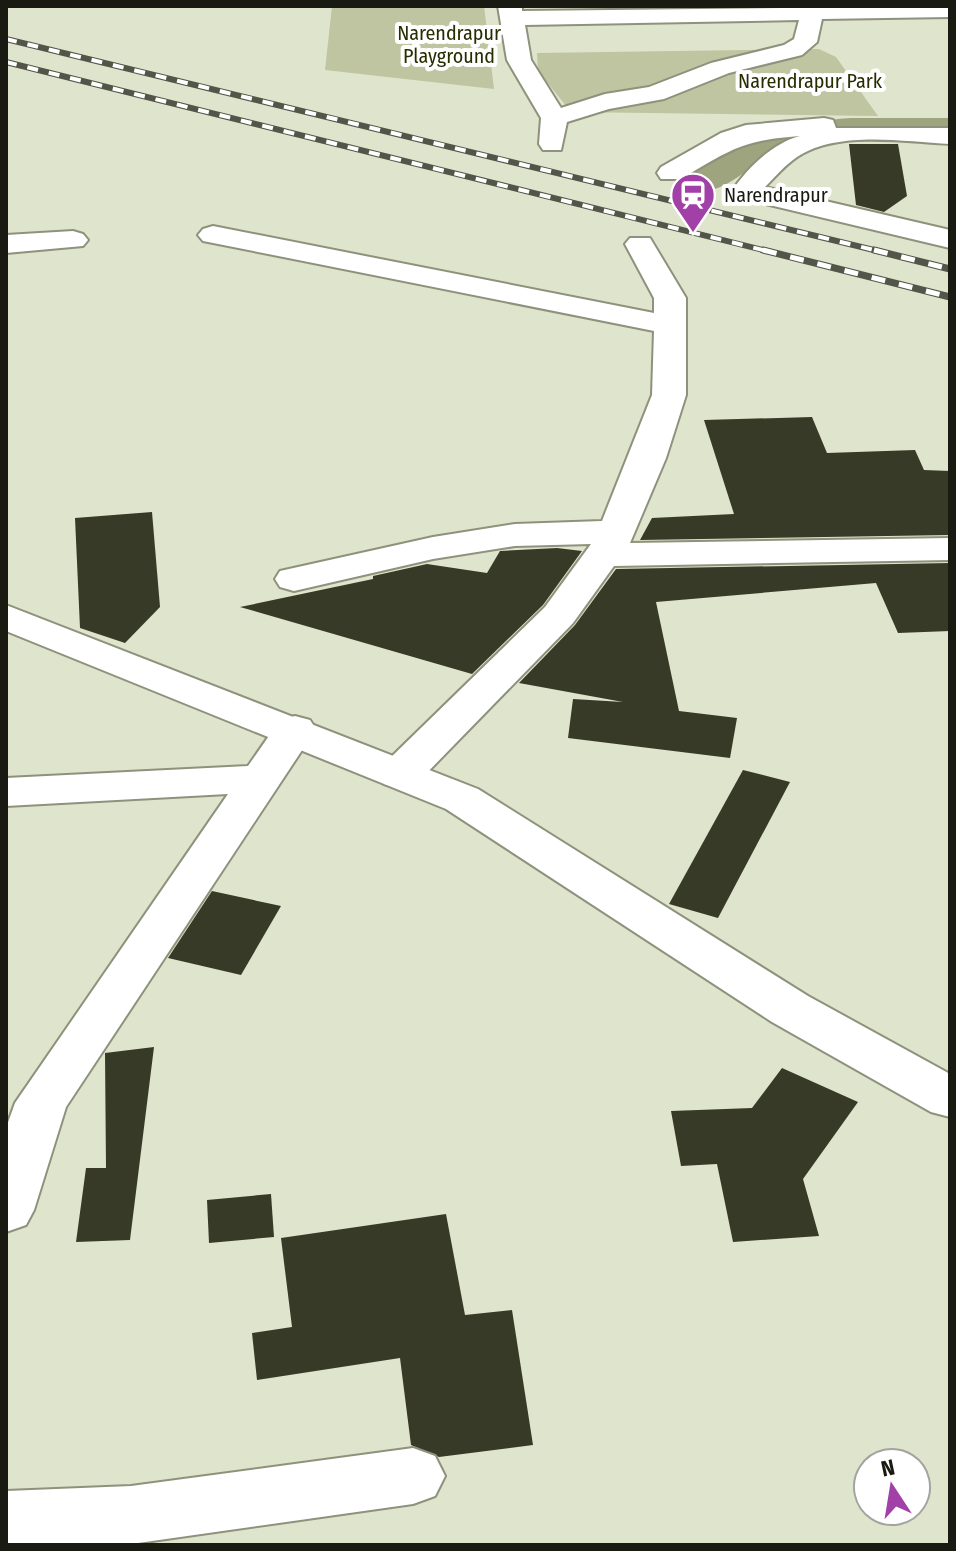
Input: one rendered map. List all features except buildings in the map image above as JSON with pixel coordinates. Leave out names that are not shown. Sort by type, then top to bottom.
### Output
[{"type":"street","points":[[552,144],[554,118],[519,60],[512,12],[812,14],[919,8],[950,10]]},
{"type":"street","points":[[554,118],[605,102],[655,94],[720,68],[793,50],[805,42],[812,14]]},
{"type":"street","points":[[950,122],[755,131],[730,139],[671,173],[950,239]]},
{"type":"street","points":[[724,186],[787,151],[814,140],[866,135],[950,136]]},
{"type":"street","points":[[213,235],[669,325]]},
{"type":"street","points":[[6,244],[73,240]]},
{"type":"street","points":[[400,774],[559,615],[610,544],[648,458],[669,395],[670,298],[640,244]]},
{"type":"street","points":[[294,579],[433,548],[515,535],[610,544],[950,549]]},
{"type":"street","points":[[6,617],[295,729],[462,799],[790,1009],[950,1098]]},
{"type":"street","points":[[6,1210],[41,1103],[295,729]]},
{"type":"street","points":[[6,792],[261,779]]},
{"type":"street","points":[[6,1520],[131,1515],[413,1476]]},
{"type":"green space","name":"Narendrapur Playground","points":[[332,6],[484,6],[494,89],[325,70]]},
{"type":"green space","name":"Narendrapur Park","points":[[819,49],[836,57],[878,116],[571,112],[538,71],[537,53]]},
{"type":"waterway","points":[[706,182],[758,146],[799,133],[851,128],[950,128]]},
{"type":"railway","points":[[6,39],[882,252]]},
{"type":"railway","points":[[6,62],[767,251]]},
{"type":"railway","points":[[763,250],[767,251]]},
{"type":"railway","points":[[874,250],[882,252]]},
{"type":"railway","points":[[767,251],[950,297]]},
{"type":"railway","points":[[882,252],[950,269]]},
{"type":"place","name":"Narendrapur","points":[[693,234]]}]
